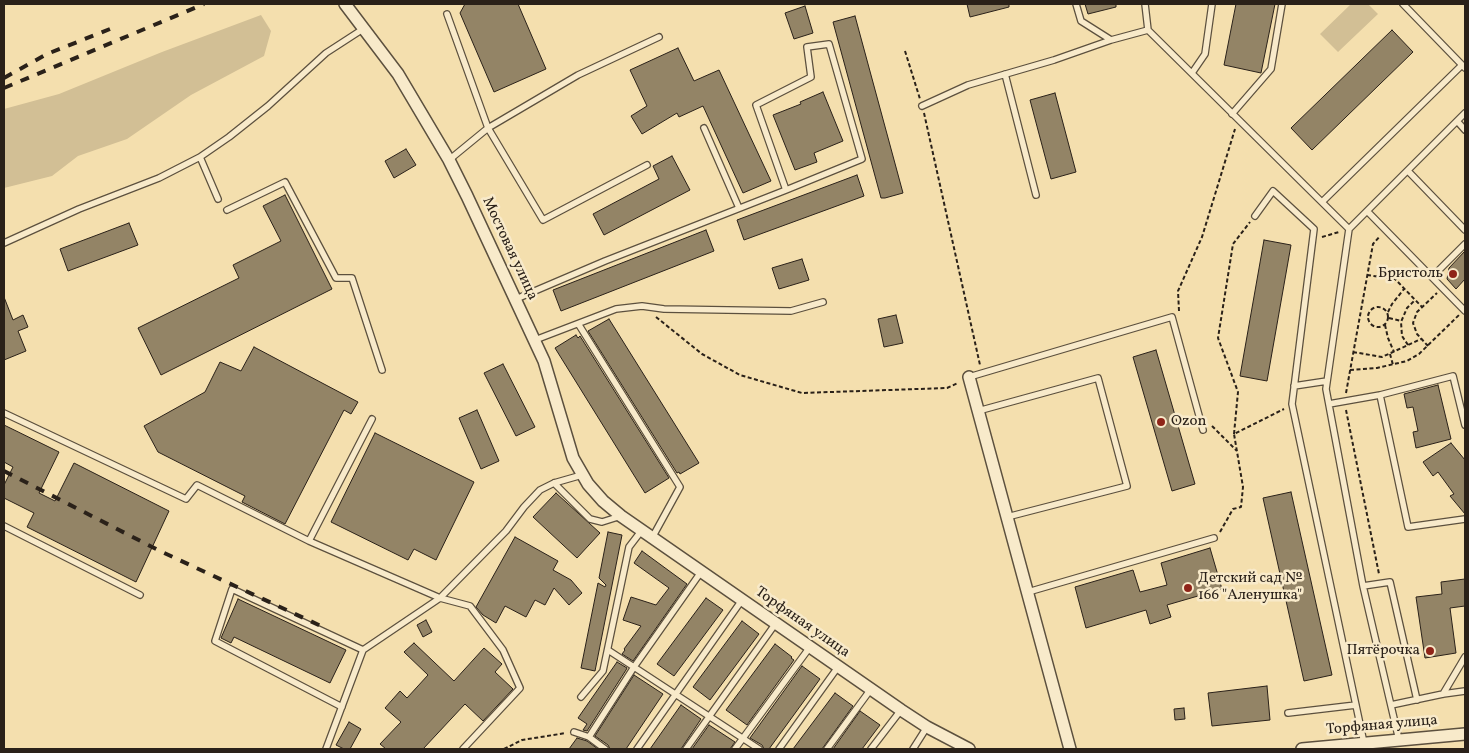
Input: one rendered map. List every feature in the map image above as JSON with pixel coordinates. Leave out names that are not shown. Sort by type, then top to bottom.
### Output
[{"type":"street","name":"Мостовая улица","points":[[345,4],[398,74],[449,160],[535,340],[551,379],[573,458],[582,475],[603,501],[621,516]]},
{"type":"street","points":[[969,377],[1070,749]]},
{"type":"street","name":"Торфяная улица","points":[[621,516],[901,710],[927,727],[969,749]]},
{"type":"street","name":"Торфяная улица","points":[[1302,749],[1465,734]]},
{"type":"lane","points":[[1076,4],[1081,21],[1111,40]]},
{"type":"lane","points":[[1146,4],[1148,30],[1348,229]]},
{"type":"lane","points":[[1192,73],[1205,54],[1212,4]]},
{"type":"lane","points":[[1232,114],[1271,69],[1282,4]]},
{"type":"lane","points":[[1322,202],[1464,66],[1403,4]]},
{"type":"lane","points":[[447,14],[488,128],[544,220],[647,165]]},
{"type":"lane","points":[[4,243],[79,209],[159,178],[200,157],[268,106],[326,53],[363,28]]},
{"type":"lane","points":[[922,106],[968,85],[1148,30]]},
{"type":"lane","points":[[449,160],[488,128],[578,75],[659,36]]},
{"type":"lane","points":[[516,299],[604,261],[786,190],[862,159],[829,44],[807,47],[811,77],[756,104],[786,190]]},
{"type":"lane","points":[[1005,74],[1036,195]]},
{"type":"lane","points":[[1399,740],[1363,586],[1326,389],[1348,229],[1465,113]]},
{"type":"lane","points":[[1457,121],[1465,130]]},
{"type":"lane","points":[[704,128],[739,208]]},
{"type":"lane","points":[[200,157],[218,199]]},
{"type":"lane","points":[[1408,171],[1465,230]]},
{"type":"lane","points":[[227,210],[285,182],[336,278],[352,278],[382,370]]},
{"type":"lane","points":[[1255,216],[1273,191],[1314,229],[1292,404],[1364,743]]},
{"type":"lane","points":[[1366,211],[1465,311]]},
{"type":"lane","points":[[1432,278],[1465,244]]},
{"type":"lane","points":[[535,340],[579,325],[616,309],[642,306],[664,309],[791,311],[823,302]]},
{"type":"lane","points":[[969,377],[1172,317],[1204,430]]},
{"type":"lane","points":[[579,325],[680,487],[652,538]]},
{"type":"lane","points":[[1329,404],[1380,395],[1453,376],[1465,425]]},
{"type":"lane","points":[[978,411],[1098,378],[1127,486],[1007,517]]},
{"type":"lane","points":[[1294,386],[1327,381]]},
{"type":"lane","points":[[1380,395],[1408,527],[1465,519]]},
{"type":"lane","points":[[4,413],[186,499],[197,485],[309,541],[440,598],[470,606],[503,650],[520,688],[464,749]]},
{"type":"lane","points":[[309,541],[372,419]]},
{"type":"lane","points":[[326,749],[363,650],[440,598],[506,531],[533,496],[540,490],[554,483],[582,475]]},
{"type":"lane","points":[[554,483],[590,519],[602,522],[621,516]]},
{"type":"lane","points":[[4,526],[140,595]]},
{"type":"lane","points":[[580,698],[603,671],[629,547],[642,530]]},
{"type":"lane","points":[[1028,592],[1214,538]]},
{"type":"lane","points":[[589,737],[634,667],[701,572]]},
{"type":"lane","points":[[1363,586],[1390,582],[1417,700]]},
{"type":"lane","points":[[342,707],[215,641],[232,589],[363,650]]},
{"type":"lane","points":[[637,749],[742,600]]},
{"type":"lane","points":[[686,749],[776,623]]},
{"type":"lane","points":[[735,749],[810,647]]},
{"type":"lane","points":[[608,650],[759,749]]},
{"type":"lane","points":[[1443,694],[1465,657]]},
{"type":"lane","points":[[779,749],[838,667]]},
{"type":"lane","points":[[827,749],[871,689]]},
{"type":"lane","points":[[1391,705],[1465,691]]},
{"type":"lane","points":[[1288,713],[1356,705]]},
{"type":"lane","points":[[871,749],[901,710]]},
{"type":"lane","points":[[913,749],[927,727]]},
{"type":"lane","points":[[574,732],[589,737],[605,749]]},
{"type":"path","points":[[905,51],[927,124],[982,373]]},
{"type":"path","points":[[1180,316],[1178,291],[1202,237],[1238,119]]},
{"type":"path","points":[[1214,538],[1221,531],[1234,509],[1241,506],[1243,487],[1234,434],[1238,392],[1218,338],[1233,244],[1255,216]]},
{"type":"path","points":[[1313,240],[1348,229]]},
{"type":"path","points":[[1367,275],[1395,279],[1422,307]]},
{"type":"path","points":[[1428,346],[1417,334],[1413,323],[1414,318],[1422,307],[1442,288]]},
{"type":"path","points":[[1388,312],[1379,306],[1373,308],[1368,313],[1368,320],[1373,326],[1385,325],[1389,318],[1388,312],[1392,304],[1404,289]]},
{"type":"path","points":[[1408,345],[1402,336],[1401,322],[1407,308],[1415,300]]},
{"type":"path","points":[[642,306],[702,354],[740,375],[802,393],[947,388],[969,377]]},
{"type":"path","points":[[1350,370],[1377,368],[1407,361],[1428,346],[1465,311]]},
{"type":"path","points":[[1389,318],[1401,322]]},
{"type":"path","points":[[1385,325],[1394,352]]},
{"type":"path","points":[[1353,352],[1382,357],[1422,339]]},
{"type":"path","points":[[1390,354],[1393,365]]},
{"type":"path","points":[[1234,434],[1292,404]]},
{"type":"path","points":[[1212,426],[1237,451]]},
{"type":"path","points":[[504,749],[522,740],[574,732]]},
{"type":"shaded area","points":[[1351,4],[1368,4],[1378,14],[1338,52],[1320,34]]},
{"type":"shaded area","points":[[261,15],[271,31],[264,56],[191,95],[127,139],[78,156],[52,176],[4,188],[4,109],[59,94],[162,52]]},
{"type":"building","points":[[465,4],[518,4],[546,69],[494,92],[460,13]]},
{"type":"building","points":[[967,4],[1009,4],[1009,7],[970,17]]},
{"type":"building","points":[[1085,4],[1116,4],[1116,7],[1088,14]]},
{"type":"building","points":[[1236,4],[1275,4],[1261,73],[1224,65]]},
{"type":"building","points":[[805,6],[813,33],[794,39],[785,13]]},
{"type":"building","points":[[855,16],[903,193],[885,198],[881,198],[833,22]]},
{"type":"building","points":[[1392,30],[1413,52],[1312,150],[1291,128]]},
{"type":"building","points":[[678,48],[694,81],[719,70],[771,181],[743,193],[703,106],[679,117],[677,113],[642,134],[631,116],[647,106],[630,70]]},
{"type":"building","points":[[823,92],[843,141],[814,153],[817,162],[795,170],[773,115],[801,104],[800,102]]},
{"type":"building","points":[[1055,93],[1076,172],[1051,179],[1030,100]]},
{"type":"building","points":[[406,149],[416,165],[394,178],[385,161]]},
{"type":"building","points":[[672,156],[690,190],[604,235],[593,214],[659,179],[653,166]]},
{"type":"building","points":[[857,175],[864,196],[744,240],[737,220]]},
{"type":"building","points":[[285,195],[332,289],[161,375],[138,328],[239,278],[233,265],[281,241],[263,206]]},
{"type":"building","points":[[129,223],[138,245],[68,271],[60,249]]},
{"type":"building","points":[[706,230],[714,251],[561,311],[553,290]]},
{"type":"building","points":[[1264,240],[1291,245],[1267,381],[1240,376]]},
{"type":"building","points":[[1465,251],[1465,279],[1456,289],[1447,279],[1449,268]]},
{"type":"building","points":[[802,259],[809,280],[779,289],[772,268]]},
{"type":"building","points":[[4,297],[13,320],[23,315],[28,327],[18,331],[26,351],[4,360]]},
{"type":"building","points":[[896,315],[903,343],[884,347],[878,319]]},
{"type":"building","points":[[609,319],[699,463],[680,474],[679,472],[677,473],[588,331]]},
{"type":"building","points":[[576,335],[578,338],[580,336],[669,478],[645,493],[555,348]]},
{"type":"building","points":[[254,347],[358,402],[351,414],[344,410],[285,524],[242,502],[245,496],[158,452],[144,426],[205,392],[220,362],[241,371]]},
{"type":"building","points":[[1156,350],[1195,484],[1172,491],[1133,357]]},
{"type":"building","points":[[503,364],[535,427],[516,436],[484,373]]},
{"type":"building","points":[[1438,385],[1451,439],[1416,448],[1413,432],[1418,431],[1413,407],[1407,408],[1404,394]]},
{"type":"building","points":[[477,410],[499,461],[481,469],[459,418]]},
{"type":"building","points":[[4,425],[59,452],[39,493],[55,501],[74,463],[169,511],[136,582],[27,527],[34,513],[4,498],[4,485],[13,467],[4,462]]},
{"type":"building","points":[[375,433],[474,482],[436,560],[414,549],[408,560],[331,522]]},
{"type":"building","points":[[1451,443],[1465,460],[1465,514],[1450,496],[1454,494],[1438,472],[1433,476],[1423,462]]},
{"type":"building","points":[[1291,492],[1332,675],[1304,681],[1263,498]]},
{"type":"building","points":[[556,493],[600,533],[577,558],[533,517]]},
{"type":"building","points":[[608,532],[622,535],[595,671],[581,668],[598,583],[605,587],[606,585],[599,578]]},
{"type":"building","points":[[515,537],[558,561],[553,570],[571,580],[582,593],[569,605],[554,588],[545,605],[535,600],[526,617],[505,606],[496,623],[483,615],[476,607]]},
{"type":"building","name":"Детский сад № 166 \"Аленушка\"","points":[[1210,548],[1222,589],[1167,605],[1171,617],[1150,624],[1146,610],[1086,628],[1075,587],[1133,570],[1140,592],[1167,585],[1161,563]]},
{"type":"building","points":[[642,551],[687,584],[633,661],[622,654],[641,626],[623,620],[631,597],[656,605],[669,588],[634,563]]},
{"type":"building","points":[[1465,579],[1465,606],[1450,608],[1456,653],[1425,658],[1416,597],[1442,594],[1441,582]]},
{"type":"building","points":[[706,598],[723,610],[674,676],[657,664]]},
{"type":"building","points":[[238,599],[346,650],[330,683],[234,637],[231,643],[221,638]]},
{"type":"building","points":[[426,620],[432,632],[423,637],[417,625]]},
{"type":"building","points":[[742,621],[759,634],[710,700],[693,687]]},
{"type":"building","points":[[414,643],[454,681],[484,648],[502,664],[495,672],[513,689],[483,721],[465,704],[423,749],[386,749],[380,744],[401,722],[385,708],[400,691],[407,698],[428,675],[404,652]]},
{"type":"building","points":[[775,644],[794,660],[747,725],[726,710]]},
{"type":"building","points":[[617,662],[627,668],[626,670],[587,731],[583,730],[587,724],[578,718]]},
{"type":"building","points":[[802,666],[820,679],[769,749],[764,749],[762,745],[750,738]]},
{"type":"building","points":[[634,675],[663,694],[626,749],[610,749],[608,745],[595,736]]},
{"type":"building","points":[[1267,686],[1270,720],[1212,726],[1208,693]]},
{"type":"building","points":[[835,693],[853,706],[822,749],[793,749]]},
{"type":"building","points":[[681,705],[701,719],[681,749],[650,749]]},
{"type":"building","points":[[1184,708],[1185,719],[1175,720],[1174,709]]},
{"type":"building","points":[[860,711],[880,725],[862,749],[833,749]]},
{"type":"building","points":[[349,722],[361,729],[350,749],[344,749],[336,745]]},
{"type":"building","points":[[709,725],[735,742],[730,749],[692,749]]},
{"type":"building","points":[[577,738],[587,741],[598,749],[569,749]]},
{"type":"railway","points":[[4,88],[204,4]]},
{"type":"railway","points":[[4,78],[47,54],[115,27]]},
{"type":"railway","points":[[4,471],[160,551],[323,627]]},
{"type":"place","name":"Бристоль","points":[[1453,274]]},
{"type":"place","name":"Ozon","points":[[1161,422]]},
{"type":"place","name":"Детский сад № 166 \"Аленушка\"","points":[[1188,588]]},
{"type":"place","name":"Пятёрочка","points":[[1430,651]]}]
